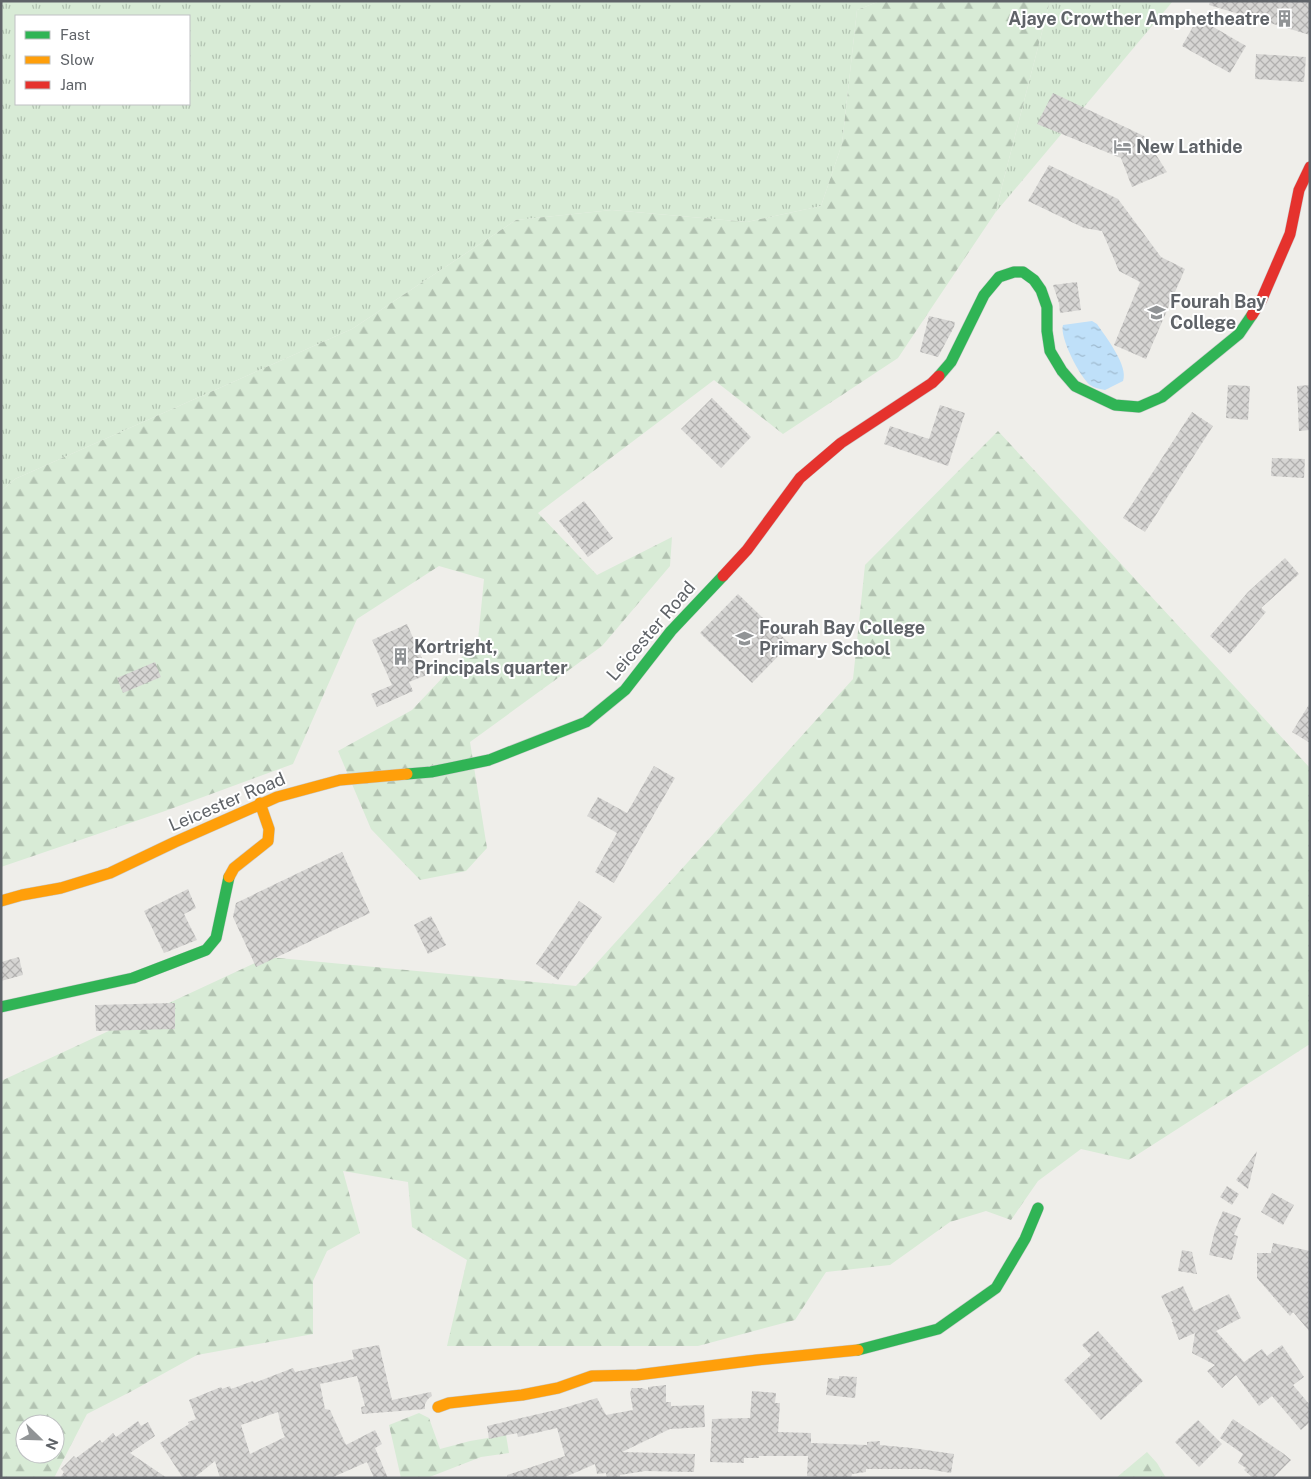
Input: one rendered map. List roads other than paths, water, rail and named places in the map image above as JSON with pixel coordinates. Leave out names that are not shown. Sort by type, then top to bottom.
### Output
[{"type":"street","name":"Leicester Road","points":[[1,901],[61,888],[110,873],[260,803],[277,797],[340,780],[431,772],[488,760],[586,722],[625,690],[671,631],[747,550],[800,478],[841,443],[932,383],[951,362],[984,295],[999,278],[1014,272],[1023,272],[1034,280],[1042,290],[1047,307],[1050,351],[1062,371],[1075,386],[1115,405],[1139,407],[1162,397],[1239,334],[1261,301],[1290,234],[1299,190],[1310,167]]},
{"type":"street","points":[[1,1007],[133,978],[206,950],[216,938],[228,879],[234,868],[268,841],[269,829],[260,803]]},
{"type":"street","points":[[438,1407],[449,1403],[522,1395],[558,1388],[592,1376],[637,1375],[858,1350],[938,1328],[996,1288],[1025,1239],[1038,1208]]},
{"type":"water","points":[[1092,321],[1097,324],[1110,343],[1123,367],[1123,381],[1105,390],[1095,388],[1086,381],[1071,357],[1064,338],[1063,325]]},
{"type":"place","name":"Ajaye Crowther Amphetheatre","points":[[1284,19]]},
{"type":"place","name":"New Lathide","points":[[1122,147]]},
{"type":"place","name":"Fourah Bay College","points":[[1156,312]]},
{"type":"place","name":"Fourah Bay College Primary School","points":[[745,638]]},
{"type":"place","name":"Kortright, Principals quarter","points":[[400,657]]}]
